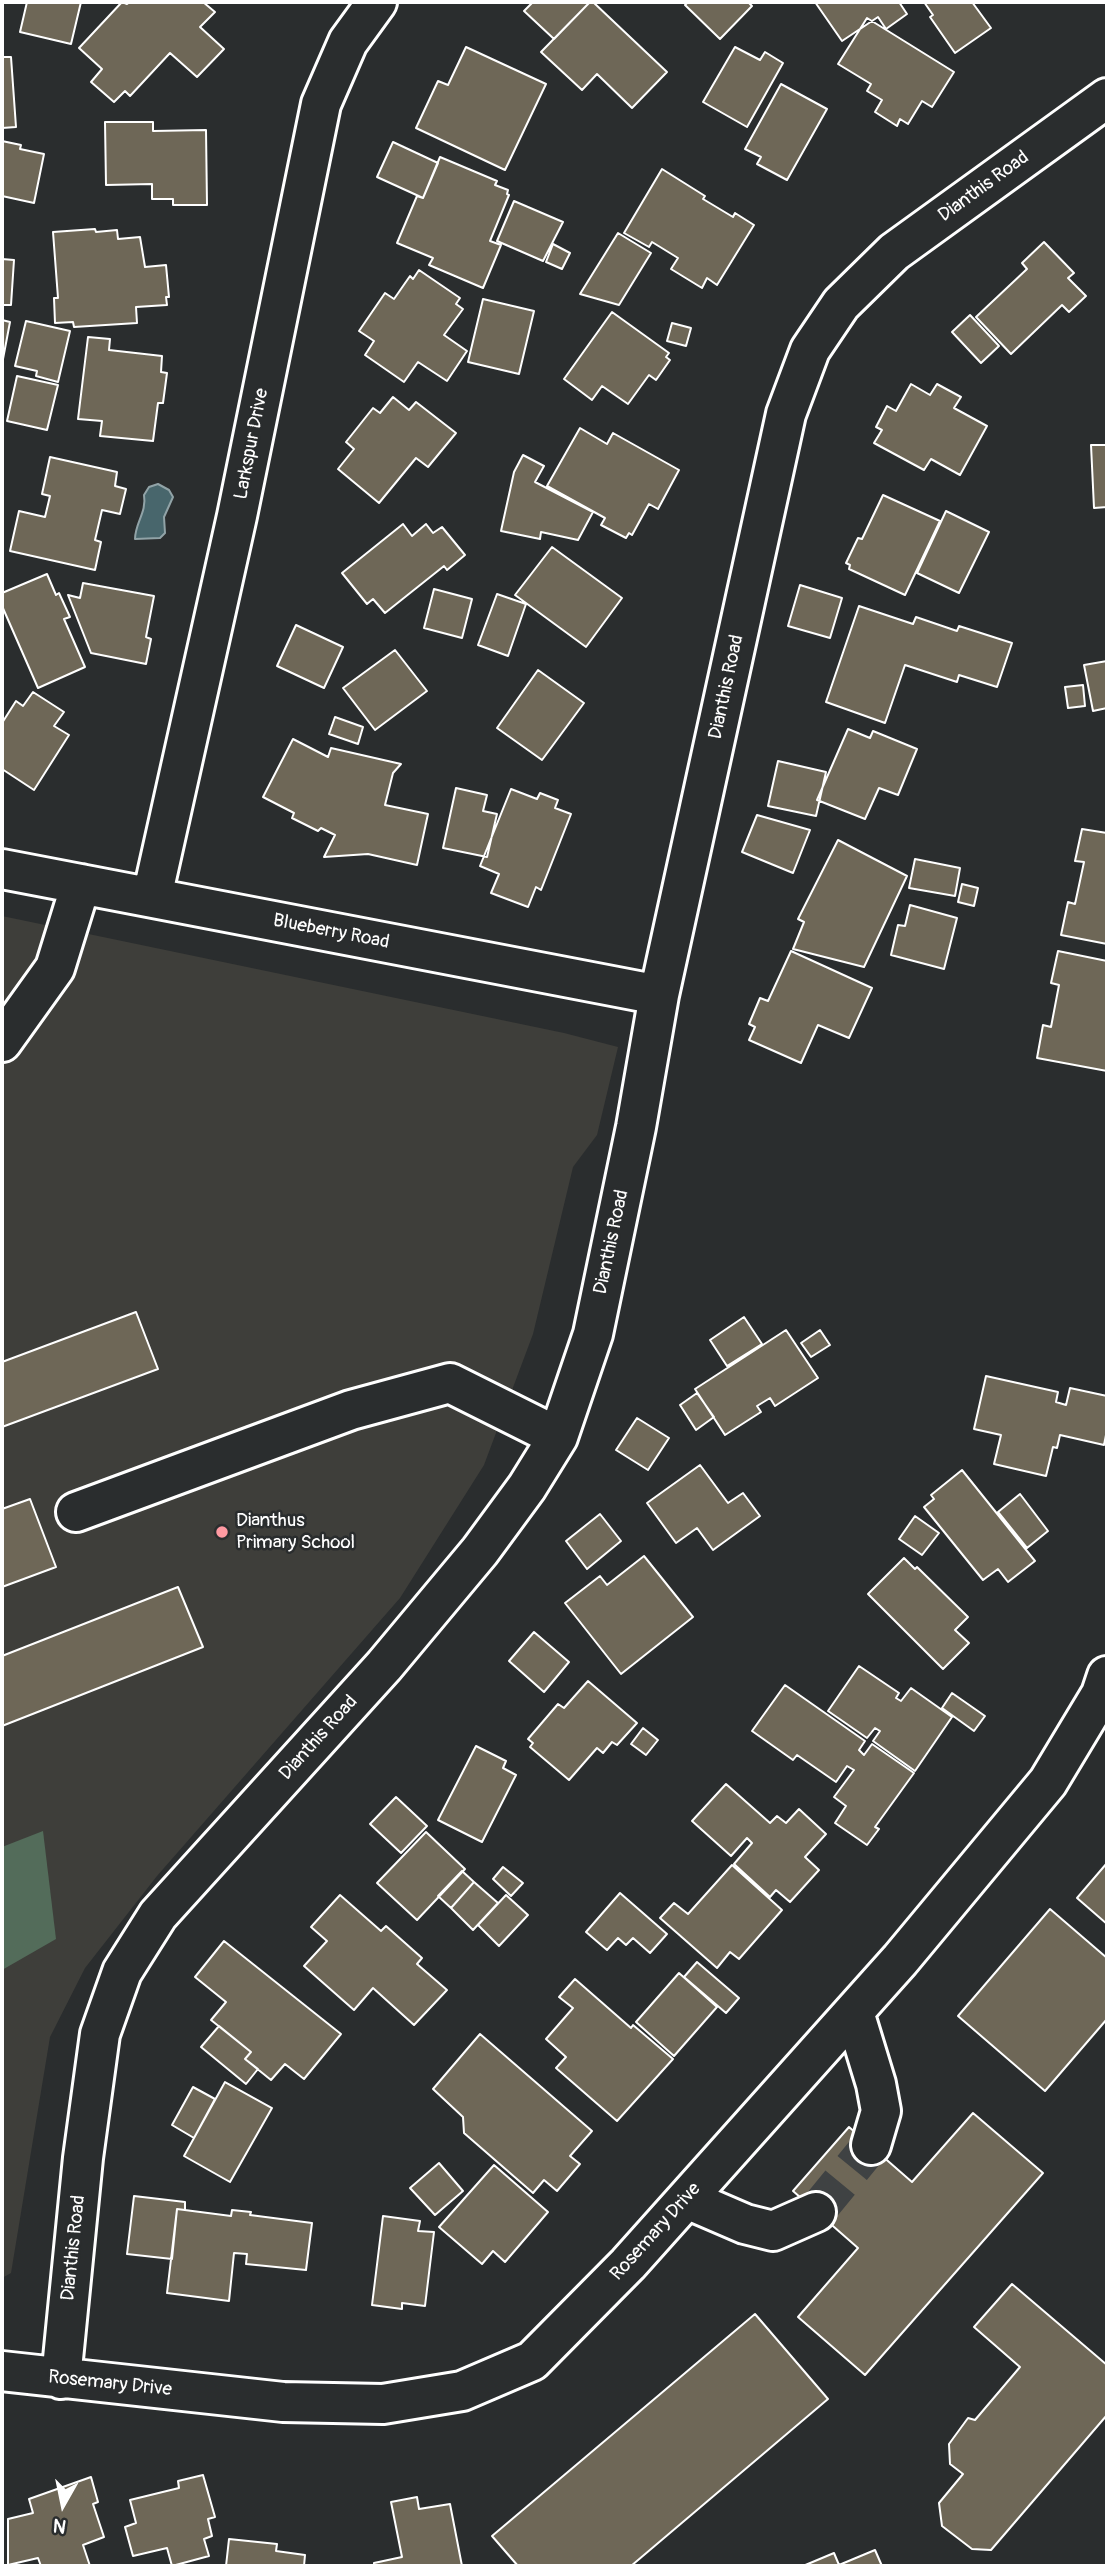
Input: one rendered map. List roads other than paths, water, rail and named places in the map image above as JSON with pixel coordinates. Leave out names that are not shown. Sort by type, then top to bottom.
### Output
[{"type":"street","name":"Larkspur Drive","points":[[152,897],[237,516],[321,104],[348,42],[377,2]]},
{"type":"street","name":"Dianthis Road","points":[[61,2378],[83,2158],[100,2034],[121,1972],[158,1915],[384,1666],[480,1551],[527,1487],[558,1437],[593,1334],[636,1127],[659,995],[786,414],[810,350],[841,304],[894,252],[1107,98]]},
{"type":"street","name":"Blueberry Road","points":[[2,869],[659,995]]},
{"type":"street","points":[[2,1042],[55,968],[81,884]]},
{"type":"street","points":[[76,1512],[351,1409],[450,1383],[558,1437]]},
{"type":"street","name":"Rosemary Drive","points":[[2,2371],[283,2402],[383,2404],[462,2391],[532,2361],[628,2264],[900,1960],[1048,1782],[1105,1689]]},
{"type":"street","points":[[854,2012],[876,2084],[881,2111],[871,2145]]},
{"type":"street","points":[[687,2199],[745,2224],[774,2231],[816,2212]]},
{"type":"water","points":[[158,484],[169,490],[173,497],[164,517],[165,533],[160,538],[135,539],[144,507],[144,495],[149,487]]},
{"type":"tunnel","points":[[816,2212],[871,2145]]},
{"type":"place","name":"Dianthus Primary School","points":[[222,1532]]}]
